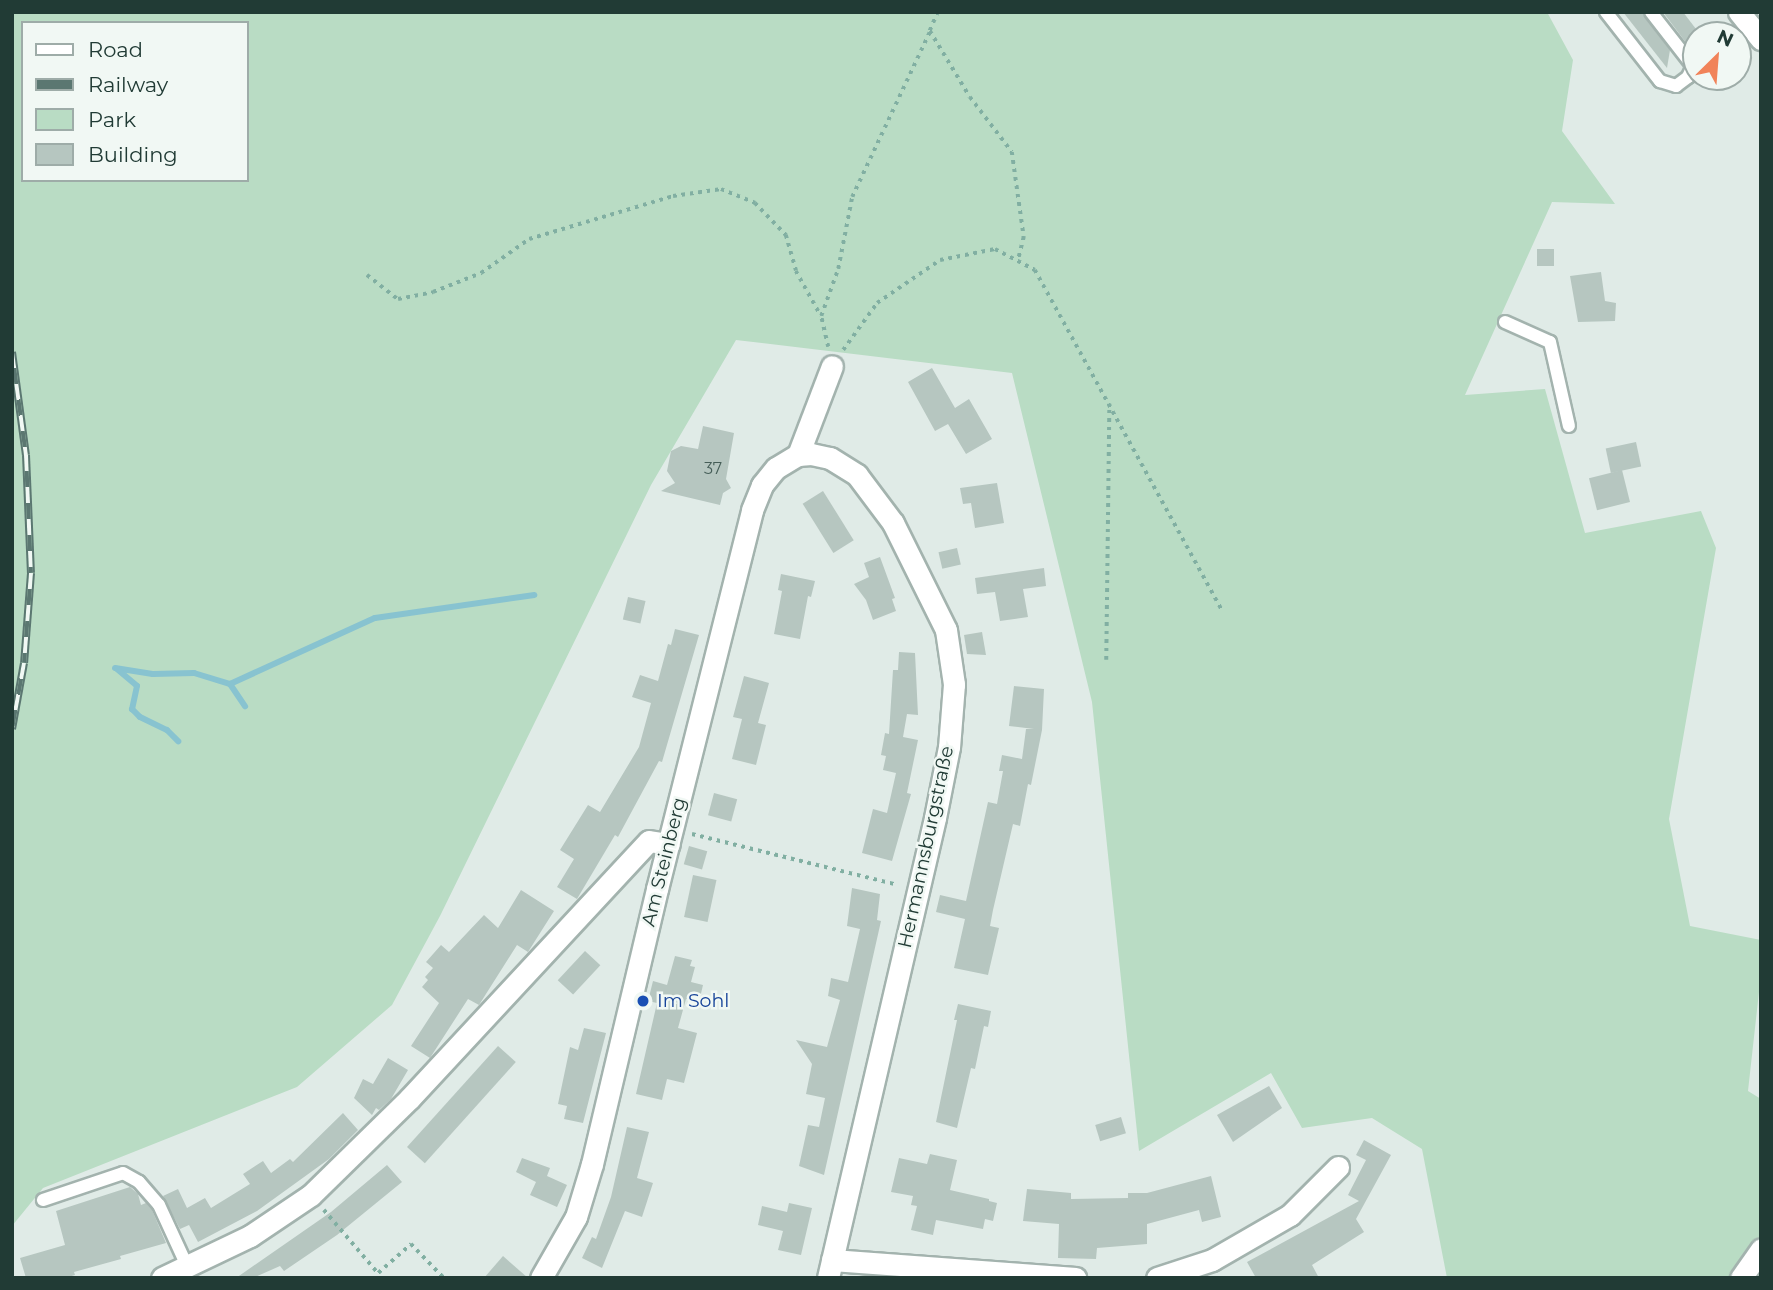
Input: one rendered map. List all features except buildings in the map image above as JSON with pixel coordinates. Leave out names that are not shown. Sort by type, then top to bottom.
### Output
[{"type":"street","points":[[1739,12],[1761,39]]},
{"type":"street","points":[[798,455],[832,366]]},
{"type":"street","name":"Am Steinberg","points":[[541,1278],[576,1217],[592,1164],[752,510],[762,485],[776,468],[798,455]]},
{"type":"street","name":"Hermannsburgstraße","points":[[798,455],[830,457],[857,475],[892,523],[946,630],[954,684],[948,747],[830,1269],[1075,1278]]},
{"type":"street","points":[[162,1278],[250,1236],[311,1195],[419,1089],[649,841],[671,837]]},
{"type":"street","points":[[1157,1278],[1212,1260],[1290,1215],[1338,1167]]},
{"type":"street","points":[[1741,1278],[1761,1249]]},
{"type":"lane","points":[[1606,12],[1660,81],[1676,86],[1688,77],[1693,66],[1651,12]]},
{"type":"lane","points":[[1505,322],[1550,342],[1569,426]]},
{"type":"lane","points":[[43,1200],[123,1173],[139,1182],[159,1205],[187,1266]]},
{"type":"path","points":[[821,316],[838,269],[852,197],[938,12]]},
{"type":"path","points":[[930,31],[970,97],[1012,152],[1024,237],[1018,261]]},
{"type":"path","points":[[367,275],[398,299],[433,292],[481,273],[529,239],[673,196],[721,189],[755,203],[786,235],[796,271],[821,316],[832,366]]},
{"type":"path","points":[[832,366],[877,303],[940,260],[995,249],[1035,270],[1222,610]]},
{"type":"path","points":[[1106,660],[1109,402]]},
{"type":"path","points":[[671,837],[917,890]]},
{"type":"path","points":[[311,1195],[378,1273],[411,1244],[444,1278]]},
{"type":"green space","points":[[12,12],[1547,12],[1573,60],[1562,131],[1615,204],[1552,202],[1465,395],[1545,389],[1585,533],[1701,511],[1716,548],[1669,819],[1690,926],[1761,940],[1761,974],[1748,1091],[1761,1099],[1761,1278],[1447,1278],[1422,1149],[1372,1118],[1302,1128],[1271,1073],[1139,1151],[1092,702],[1012,373],[736,340],[651,485],[440,916],[392,1005],[297,1087],[43,1188],[12,1226]]},
{"type":"waterway","points":[[115,668],[153,674],[194,673],[230,684],[375,618],[534,595]]},
{"type":"waterway","points":[[117,669],[137,686],[132,709],[140,717],[167,730],[178,741]]},
{"type":"waterway","points":[[230,684],[245,706]]},
{"type":"railway","points":[[12,352],[26,455],[31,573],[24,663],[12,729]]},
{"type":"place","name":"Im Sohl","points":[[643,1001]]}]
